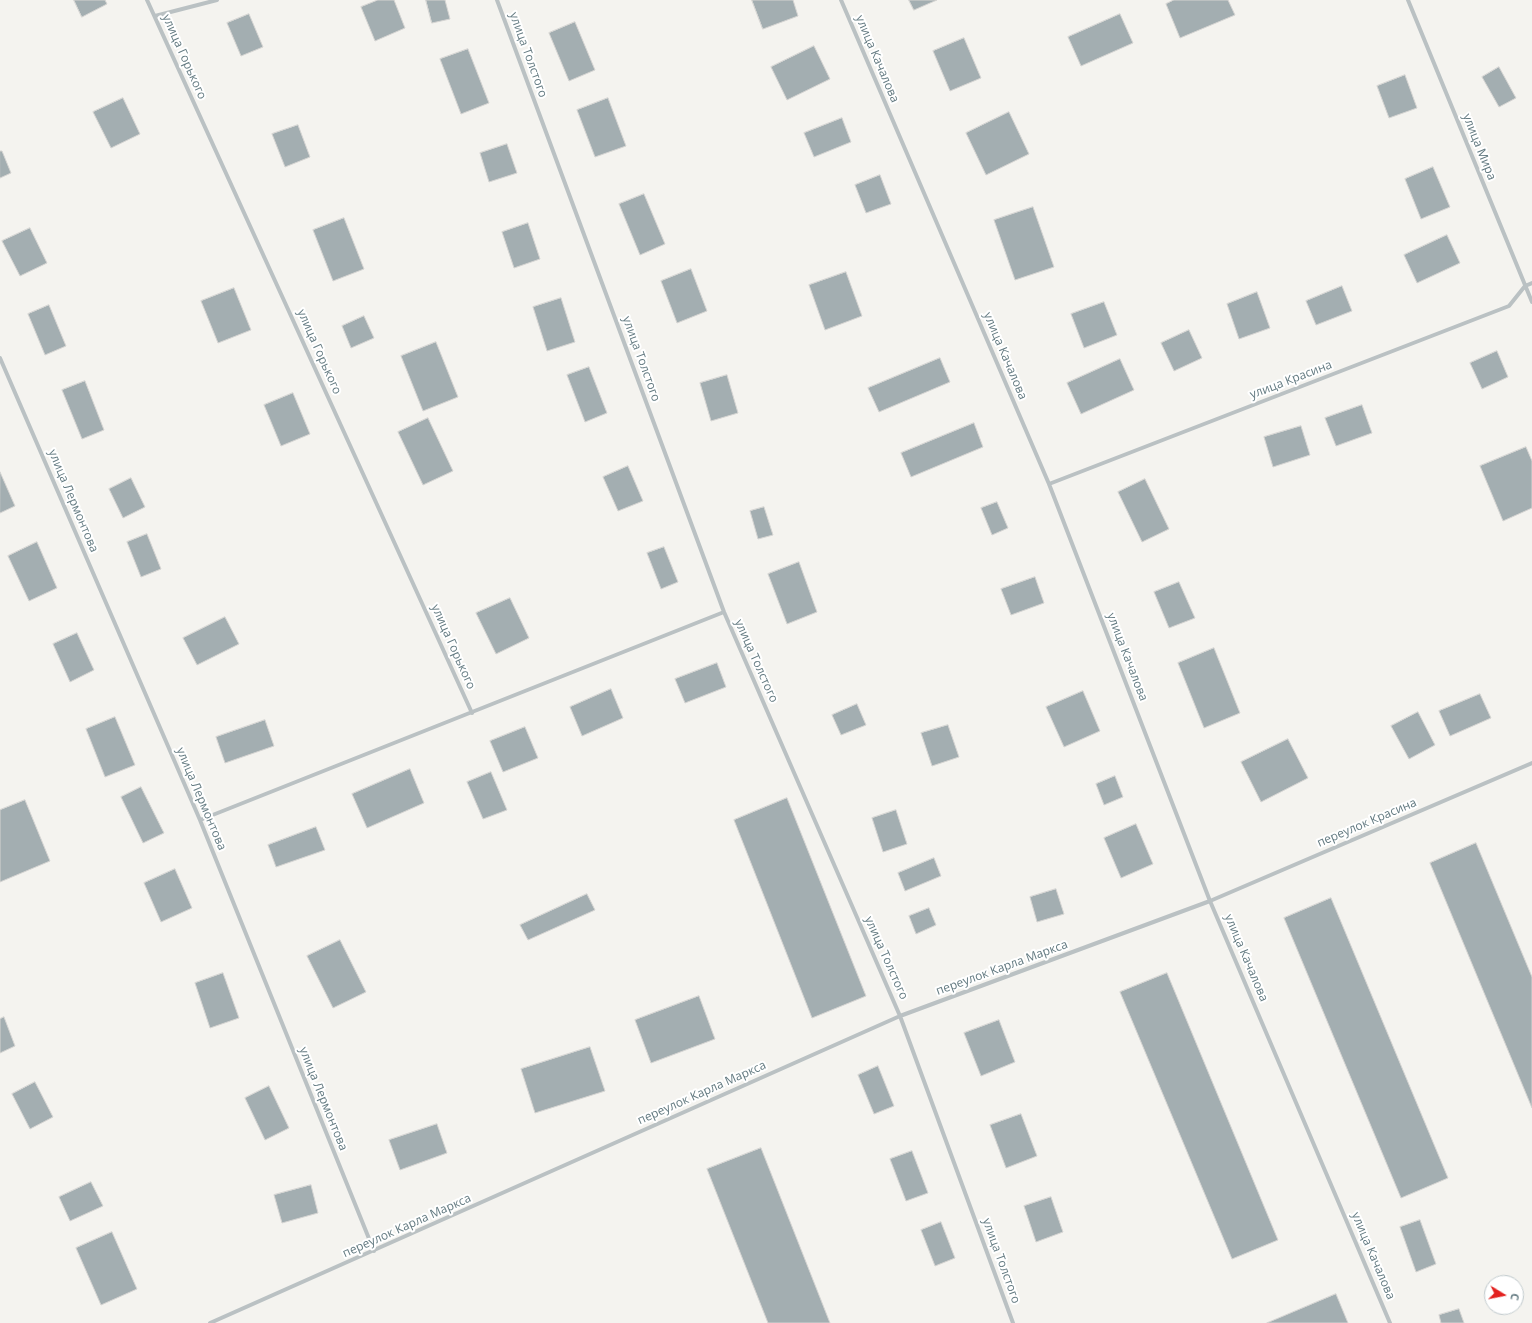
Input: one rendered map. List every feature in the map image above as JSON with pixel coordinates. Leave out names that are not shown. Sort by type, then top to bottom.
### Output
[{"type":"street","name":"улица Горького","points":[[147,0],[472,713]]},
{"type":"street","points":[[155,16],[217,0]]},
{"type":"street","name":"улица Толстого","points":[[497,0],[724,612],[900,1016],[1013,1323]]},
{"type":"street","name":"улица Качалова","points":[[841,0],[1049,484],[1210,901],[1390,1323]]},
{"type":"street","name":"улица Мира","points":[[1408,0],[1532,302]]},
{"type":"street","points":[[1525,286],[1532,284]]},
{"type":"street","name":"улица Красина","points":[[1049,484],[1509,306],[1525,286]]},
{"type":"street","name":"улица Лермонтова","points":[[0,358],[200,820],[374,1251]]},
{"type":"street","points":[[200,820],[724,612]]},
{"type":"street","name":"переулок Красина","points":[[1210,901],[1532,763]]},
{"type":"street","name":"переулок Карла Маркса","points":[[210,1323],[900,1016],[1210,901]]},
{"type":"building","points":[[74,0],[105,0],[107,4],[82,17]]},
{"type":"building","points":[[378,0],[394,0],[405,28],[375,41],[361,7]]},
{"type":"building","points":[[426,0],[445,0],[450,19],[432,23]]},
{"type":"building","points":[[752,0],[793,0],[798,16],[763,29]]},
{"type":"building","points":[[909,0],[937,0],[914,10]]},
{"type":"building","points":[[1174,0],[1228,0],[1235,15],[1180,38],[1166,4]]},
{"type":"building","points":[[249,14],[263,47],[241,56],[227,23]]},
{"type":"building","points":[[1120,14],[1133,43],[1081,66],[1068,37]]},
{"type":"building","points":[[575,22],[595,70],[569,81],[549,33]]},
{"type":"building","points":[[964,38],[981,78],[950,91],[933,51]]},
{"type":"building","points":[[814,46],[830,79],[787,100],[771,67]]},
{"type":"building","points":[[468,49],[489,103],[461,114],[440,59]]},
{"type":"building","points":[[1499,67],[1516,98],[1499,107],[1482,77]]},
{"type":"building","points":[[1405,75],[1417,108],[1389,118],[1377,86]]},
{"type":"building","points":[[123,98],[140,134],[111,148],[93,112]]},
{"type":"building","points":[[608,98],[626,146],[595,157],[577,110]]},
{"type":"building","points":[[1009,112],[1029,154],[986,175],[966,133]]},
{"type":"building","points":[[842,118],[851,142],[814,157],[804,133]]},
{"type":"building","points":[[298,125],[310,157],[285,167],[272,134]]},
{"type":"building","points":[[507,144],[517,173],[489,182],[480,153]]},
{"type":"building","points":[[0,151],[2,151],[11,173],[0,178]]},
{"type":"building","points":[[1433,167],[1450,207],[1421,219],[1405,179]]},
{"type":"building","points":[[880,175],[891,204],[866,213],[855,185]]},
{"type":"building","points":[[644,194],[665,244],[640,255],[619,204]]},
{"type":"building","points":[[1033,207],[1054,267],[1015,280],[994,220]]},
{"type":"building","points":[[344,218],[364,269],[333,281],[313,230]]},
{"type":"building","points":[[528,223],[540,259],[514,268],[502,232]]},
{"type":"building","points":[[30,228],[47,263],[20,276],[2,241]]},
{"type":"building","points":[[1447,235],[1460,263],[1417,283],[1404,255]]},
{"type":"building","points":[[691,269],[707,311],[677,323],[661,281]]},
{"type":"building","points":[[846,272],[862,316],[825,330],[809,285]]},
{"type":"building","points":[[1342,286],[1352,311],[1316,325],[1306,301]]},
{"type":"building","points":[[234,288],[251,330],[218,343],[201,301]]},
{"type":"building","points":[[1257,292],[1270,328],[1239,339],[1227,304]]},
{"type":"building","points":[[561,298],[575,342],[547,351],[533,307]]},
{"type":"building","points":[[1104,302],[1117,335],[1084,348],[1071,314]]},
{"type":"building","points":[[49,305],[66,346],[45,355],[28,314]]},
{"type":"building","points":[[364,316],[374,338],[351,348],[342,326]]},
{"type":"building","points":[[1189,330],[1202,358],[1174,371],[1161,343]]},
{"type":"building","points":[[436,342],[458,397],[423,411],[401,356]]},
{"type":"building","points":[[1497,351],[1508,377],[1482,389],[1470,363]]},
{"type":"building","points":[[940,358],[950,382],[879,412],[868,388]]},
{"type":"building","points":[[1120,359],[1134,390],[1081,414],[1067,383]]},
{"type":"building","points":[[589,367],[607,413],[585,422],[567,375]]},
{"type":"building","points":[[727,375],[738,413],[711,421],[700,383]]},
{"type":"building","points":[[85,381],[104,430],[82,439],[62,390]]},
{"type":"building","points":[[293,393],[310,434],[281,446],[264,405]]},
{"type":"building","points":[[1362,405],[1372,433],[1336,446],[1325,418]]},
{"type":"building","points":[[428,418],[453,471],[423,485],[398,432]]},
{"type":"building","points":[[974,423],[983,447],[911,477],[901,453]]},
{"type":"building","points":[[1301,426],[1310,455],[1273,467],[1264,437]]},
{"type":"building","points":[[1526,447],[1532,461],[1532,508],[1503,521],[1480,466]]},
{"type":"building","points":[[628,466],[643,501],[618,511],[603,477]]},
{"type":"building","points":[[0,472],[15,506],[0,513]]},
{"type":"building","points":[[131,478],[145,507],[123,518],[109,489]]},
{"type":"building","points":[[1145,479],[1169,529],[1142,542],[1118,492]]},
{"type":"building","points":[[997,502],[1008,528],[992,535],[981,508]]},
{"type":"building","points":[[764,507],[773,535],[758,539],[750,511]]},
{"type":"building","points":[[147,534],[161,569],[141,577],[127,542]]},
{"type":"building","points":[[37,542],[57,588],[29,601],[8,556]]},
{"type":"building","points":[[664,547],[678,582],[661,589],[647,553]]},
{"type":"building","points":[[799,562],[817,612],[787,624],[768,574]]},
{"type":"building","points":[[1035,577],[1044,603],[1011,615],[1001,589]]},
{"type":"building","points":[[1179,582],[1195,618],[1169,628],[1154,592]]},
{"type":"building","points":[[510,598],[529,638],[496,654],[476,613]]},
{"type":"building","points":[[225,617],[239,644],[197,665],[183,638]]},
{"type":"building","points":[[77,633],[94,670],[70,682],[53,644]]},
{"type":"building","points":[[1214,648],[1240,713],[1204,728],[1178,663]]},
{"type":"building","points":[[717,663],[726,687],[685,703],[675,679]]},
{"type":"building","points":[[611,689],[623,718],[582,736],[570,707]]},
{"type":"building","points":[[1083,691],[1100,731],[1064,747],[1046,707]]},
{"type":"building","points":[[1480,694],[1491,718],[1450,736],[1439,711]]},
{"type":"building","points":[[857,704],[866,725],[841,735],[832,715]]},
{"type":"building","points":[[1418,712],[1435,745],[1409,759],[1391,726]]},
{"type":"building","points":[[115,717],[135,765],[105,777],[86,729]]},
{"type":"building","points":[[265,720],[274,746],[225,763],[216,737]]},
{"type":"building","points":[[948,725],[959,757],[932,766],[921,733]]},
{"type":"building","points":[[525,727],[538,758],[503,772],[490,741]]},
{"type":"building","points":[[1288,739],[1308,778],[1261,802],[1241,762]]},
{"type":"building","points":[[410,769],[424,803],[367,828],[352,794]]},
{"type":"building","points":[[491,772],[507,810],[483,819],[467,782]]},
{"type":"building","points":[[1115,776],[1123,797],[1104,805],[1096,784]]},
{"type":"building","points":[[141,787],[164,833],[143,843],[121,797]]},
{"type":"building","points":[[787,798],[866,996],[812,1018],[734,820]]},
{"type":"building","points":[[25,800],[50,861],[0,882],[0,810]]},
{"type":"building","points":[[896,810],[907,844],[883,852],[872,818]]},
{"type":"building","points":[[1136,824],[1153,864],[1121,878],[1104,838]]},
{"type":"building","points":[[316,827],[325,850],[276,867],[268,845]]},
{"type":"building","points":[[1476,843],[1532,977],[1532,1108],[1430,863]]},
{"type":"building","points":[[934,858],[941,876],[905,891],[898,873]]},
{"type":"building","points":[[175,869],[192,908],[161,922],[144,883]]},
{"type":"building","points":[[1056,889],[1064,914],[1037,922],[1030,897]]},
{"type":"building","points":[[587,894],[595,910],[528,940],[520,925]]},
{"type":"building","points":[[1331,898],[1448,1178],[1401,1198],[1284,918]]},
{"type":"building","points":[[929,908],[936,925],[916,934],[909,916]]},
{"type":"building","points":[[340,940],[366,992],[333,1008],[307,956]]},
{"type":"building","points":[[223,973],[239,1018],[210,1028],[195,983]]},
{"type":"building","points":[[1167,973],[1278,1240],[1232,1259],[1120,992]]},
{"type":"building","points":[[699,996],[715,1039],[651,1063],[635,1020]]},
{"type":"building","points":[[4,1017],[15,1046],[0,1053],[0,1019]]},
{"type":"building","points":[[999,1020],[1015,1062],[981,1076],[964,1033]]},
{"type":"building","points":[[590,1047],[605,1091],[535,1113],[521,1069]]},
{"type":"building","points":[[878,1066],[894,1106],[874,1114],[858,1075]]},
{"type":"building","points":[[35,1082],[53,1117],[30,1129],[12,1094]]},
{"type":"building","points":[[269,1086],[289,1128],[265,1140],[245,1098]]},
{"type":"building","points":[[1021,1114],[1037,1156],[1006,1168],[990,1125]]},
{"type":"building","points":[[437,1124],[447,1153],[400,1170],[389,1140]]},
{"type":"building","points":[[761,1148],[830,1323],[768,1323],[707,1169]]},
{"type":"building","points":[[912,1151],[928,1193],[906,1201],[890,1159]]},
{"type":"building","points":[[91,1182],[103,1206],[70,1221],[59,1197]]},
{"type":"building","points":[[311,1185],[318,1213],[282,1223],[274,1195]]},
{"type":"building","points":[[1051,1197],[1063,1232],[1036,1242],[1024,1206]]},
{"type":"building","points":[[1420,1220],[1436,1264],[1416,1272],[1400,1227]]},
{"type":"building","points":[[941,1222],[955,1258],[935,1266],[921,1230]]},
{"type":"building","points":[[112,1232],[137,1289],[101,1305],[76,1248]]},
{"type":"building","points":[[1336,1294],[1348,1323],[1267,1323]]},
{"type":"building","points":[[1459,1309],[1464,1323],[1441,1323],[1439,1315]]}]
